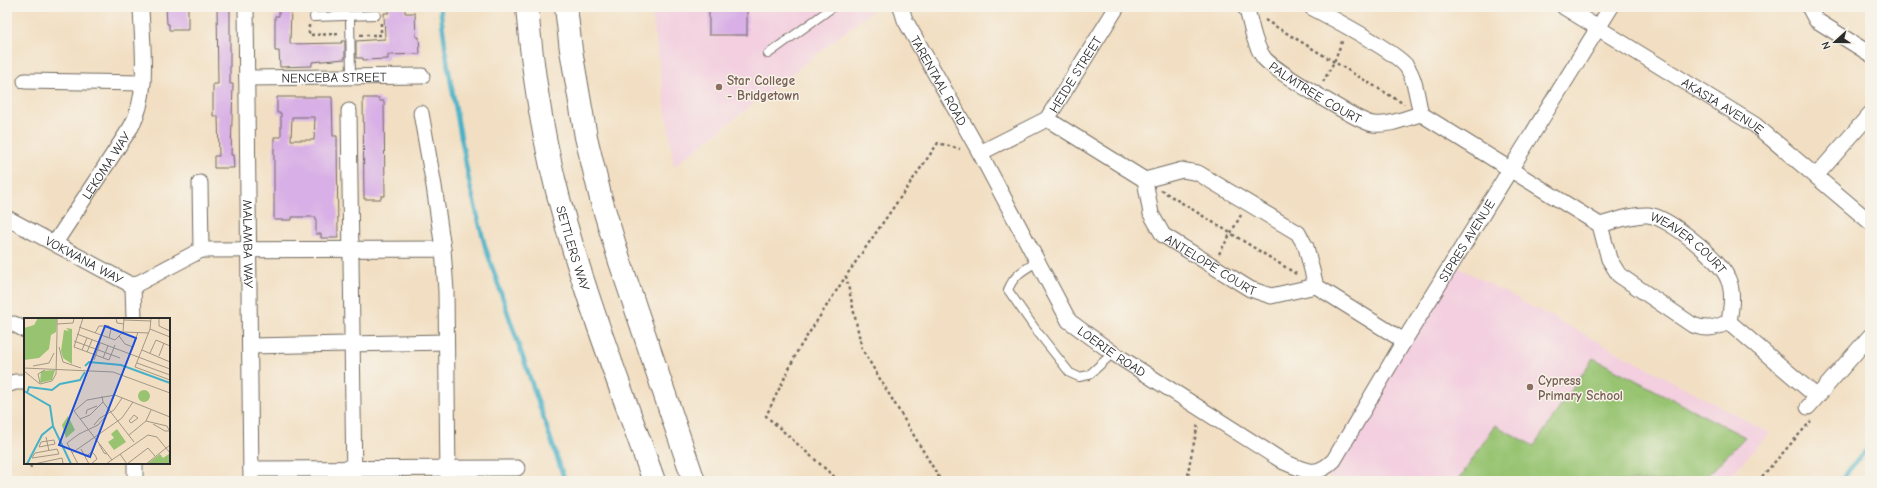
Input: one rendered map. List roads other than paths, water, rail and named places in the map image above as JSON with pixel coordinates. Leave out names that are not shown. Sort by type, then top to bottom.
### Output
[{"type":"highway","name":"SETTLERS WAY","points":[[527,7],[532,53],[543,120],[558,194],[595,313],[654,481]]},
{"type":"highway","points":[[566,7],[571,50],[586,137],[601,199],[620,262],[694,481]]},
{"type":"street","name":"LEKOMA WAY","points":[[55,242],[135,119],[141,103],[143,83],[141,7]]},
{"type":"street","name":"MALAMBA WAY","points":[[246,7],[251,475]]},
{"type":"street","name":"TARENTAAL ROAD","points":[[900,7],[912,33],[980,153]]},
{"type":"street","name":"HEIDE STREET","points":[[980,153],[1047,119],[1117,7]]},
{"type":"street","points":[[1311,7],[1380,47],[1406,67],[1415,86],[1421,114],[1600,225],[1609,259],[1614,269],[1624,280],[1691,324],[1700,328],[1713,328],[1730,322],[1812,401],[1870,336]]},
{"type":"street","name":"AKASIA AVENUE","points":[[1564,7],[1755,125],[1870,222]]},
{"type":"street","name":"SIPRES AVENUE","points":[[1320,471],[1334,460],[1404,341],[1600,28],[1611,7]]},
{"type":"street","points":[[1809,7],[1816,20],[1870,54]]},
{"type":"street","name":"PALMTREE COURT","points":[[1249,8],[1256,43],[1264,59],[1280,71],[1351,114],[1372,124],[1390,122],[1421,114]]},
{"type":"street","name":"NENCEBA STREET","points":[[247,78],[422,76]]},
{"type":"street","points":[[26,81],[143,83]]},
{"type":"street","points":[[350,111],[354,475]]},
{"type":"street","points":[[420,113],[434,186],[443,249],[446,291],[448,475]]},
{"type":"street","points":[[1816,176],[1870,114]]},
{"type":"street","points":[[1047,119],[1145,180],[1182,170],[1198,173],[1298,233],[1306,247],[1316,286],[1404,341]]},
{"type":"street","name":"LOERIE ROAD","points":[[980,153],[1037,262],[1070,321],[1113,353],[1284,462],[1313,473],[1320,471]]},
{"type":"street","name":"ANTELOPE COURT","points":[[1145,180],[1151,214],[1163,234],[1250,289],[1270,296],[1316,286]]},
{"type":"street","points":[[200,183],[200,250]]},
{"type":"street","name":"WEAVER COURT","points":[[1600,225],[1621,219],[1648,215],[1665,221],[1692,241],[1713,258],[1729,280],[1731,297],[1730,322]]},
{"type":"street","name":"VOKWANA WAY","points":[[7,218],[55,242],[133,286],[134,318]]},
{"type":"street","points":[[133,286],[200,250],[443,249]]},
{"type":"street","points":[[250,346],[446,342]]},
{"type":"street","points":[[7,385],[16,382],[24,382]]},
{"type":"street","points":[[135,464],[135,481]]},
{"type":"street","points":[[251,475],[448,475],[517,468]]},
{"type":"lane","points":[[768,54],[833,7]]},
{"type":"lane","points":[[311,20],[350,16],[379,18]]},
{"type":"lane","points":[[350,16],[352,76]]},
{"type":"lane","points":[[1037,262],[1021,271],[1012,279],[1008,290],[1036,330],[1070,373],[1079,377],[1089,375],[1113,353]]},
{"type":"waterway","points":[[440,7],[448,67],[470,186],[485,246],[565,481]]},
{"type":"waterway","points":[[1842,481],[1849,470],[1870,446]]},
{"type":"place","name":"Star College - Bridgetown","points":[[719,87]]},
{"type":"place","name":"Cypress Primary School","points":[[1530,387]]}]
